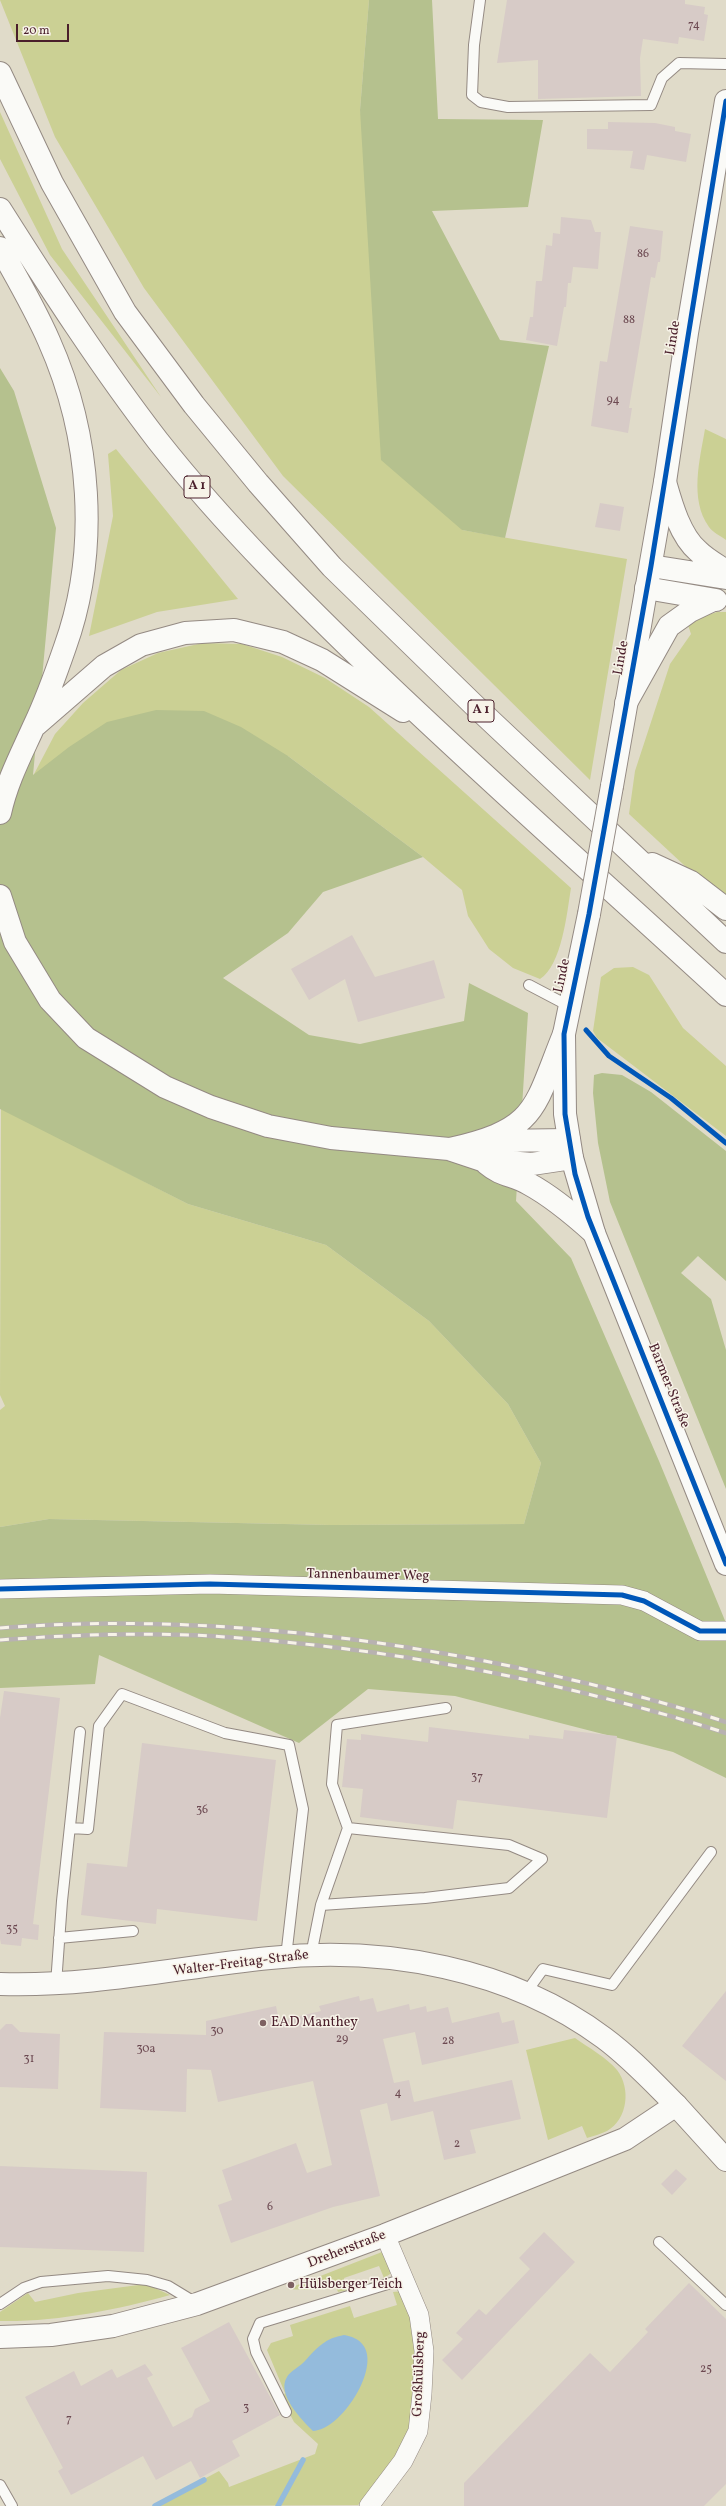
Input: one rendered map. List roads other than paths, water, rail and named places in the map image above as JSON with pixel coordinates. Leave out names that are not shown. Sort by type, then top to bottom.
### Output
[{"type":"main road","name":"A 1","points":[[0,73],[52,182],[125,312],[194,406],[332,567],[726,942]]},
{"type":"main road","name":"Linde","points":[[591,1225],[570,1149],[563,1085],[564,1034],[589,914],[651,566],[687,333],[726,100]]},
{"type":"main road","name":"A 1","points":[[0,209],[83,339],[159,442],[230,526],[305,605],[435,730],[726,995]]},
{"type":"main road","points":[[0,248],[32,303],[50,342],[65,384],[83,462],[87,501],[85,549],[74,619],[34,727],[4,793],[0,812]]},
{"type":"main road","points":[[665,482],[674,513],[691,543],[697,551],[726,571]]},
{"type":"main road","points":[[651,566],[726,578]]},
{"type":"main road","points":[[646,588],[720,601]]},
{"type":"main road","points":[[626,703],[669,626],[690,611],[720,601]]},
{"type":"main road","points":[[34,727],[104,666],[141,645],[185,633],[234,630],[283,642],[322,660],[363,687],[435,730]]},
{"type":"main road","points":[[632,853],[691,882],[726,909]]},
{"type":"main road","points":[[0,896],[15,942],[50,1000],[86,1038],[164,1087],[211,1107],[268,1126],[332,1138],[449,1149],[570,1149]]},
{"type":"main road","points":[[483,1150],[516,1126],[534,1107],[542,1094],[564,1034]]},
{"type":"main road","points":[[483,1150],[498,1173],[519,1179],[546,1194],[591,1225]]},
{"type":"main road","name":"Barmer Straße","points":[[591,1225],[726,1564]]},
{"type":"main road","name":"Walter-Freitag-Straße","points":[[0,1984],[56,1984],[149,1975],[311,1955],[364,1955],[399,1958],[446,1968],[491,1981],[525,1994],[562,2012],[604,2038],[643,2072],[676,2105],[726,2160]]},
{"type":"main road","name":"Dreherstraße","points":[[0,2337],[51,2335],[113,2326],[198,2304],[385,2235],[625,2139],[676,2105]]},
{"type":"street","name":"Tannenbaumer Weg","points":[[0,1589],[210,1584],[622,1595],[644,1601],[700,1631],[726,1630]]},
{"type":"street","name":"Großhülsberg","points":[[369,2506],[403,2461],[418,2431],[422,2394],[423,2330],[419,2315],[385,2235]]},
{"type":"lane","points":[[480,0],[474,45],[472,95],[481,102],[508,107],[651,104],[662,78],[679,63],[726,64]]},
{"type":"lane","points":[[529,985],[569,1006]]},
{"type":"lane","points":[[70,1828],[88,1829],[99,1726],[122,1694],[225,1733],[289,1746],[303,1809],[286,1957]]},
{"type":"lane","points":[[311,1955],[321,1905],[348,1828],[332,1784],[337,1725],[446,1708]]},
{"type":"lane","points":[[56,1984],[59,1938],[80,1732]]},
{"type":"lane","points":[[321,1905],[425,1898],[509,1888],[542,1859],[509,1845],[348,1828]]},
{"type":"lane","points":[[525,1994],[543,1969],[612,1985],[711,1852]]},
{"type":"lane","points":[[59,1938],[133,1931]]},
{"type":"lane","points":[[660,2242],[726,2305]]},
{"type":"lane","points":[[0,2304],[24,2288],[41,2282],[108,2276],[147,2280],[168,2286],[198,2304]]},
{"type":"lane","points":[[286,2412],[256,2352],[253,2339],[260,2323],[404,2278]]},
{"type":"lane","points":[[0,2485],[12,2506]]},
{"type":"water","points":[[344,2335],[352,2337],[363,2345],[367,2355],[367,2368],[355,2396],[346,2409],[324,2428],[313,2431],[297,2414],[287,2399],[285,2384],[287,2377],[318,2347],[332,2338]]},
{"type":"waterway","points":[[278,2506],[303,2460]]},
{"type":"waterway","points":[[155,2506],[204,2480]]},
{"type":"railway","points":[[0,1628],[63,1624],[189,1625],[252,1629],[376,1643],[438,1652],[557,1676],[642,1697],[726,1722]]},
{"type":"railway","points":[[0,1640],[158,1634],[211,1636],[342,1648],[472,1669],[536,1682],[600,1697],[726,1733]]},
{"type":"place","name":"EAD Manthey","points":[[263,2023]]},
{"type":"place","name":"Hülsberger Teich","points":[[291,2285]]}]
